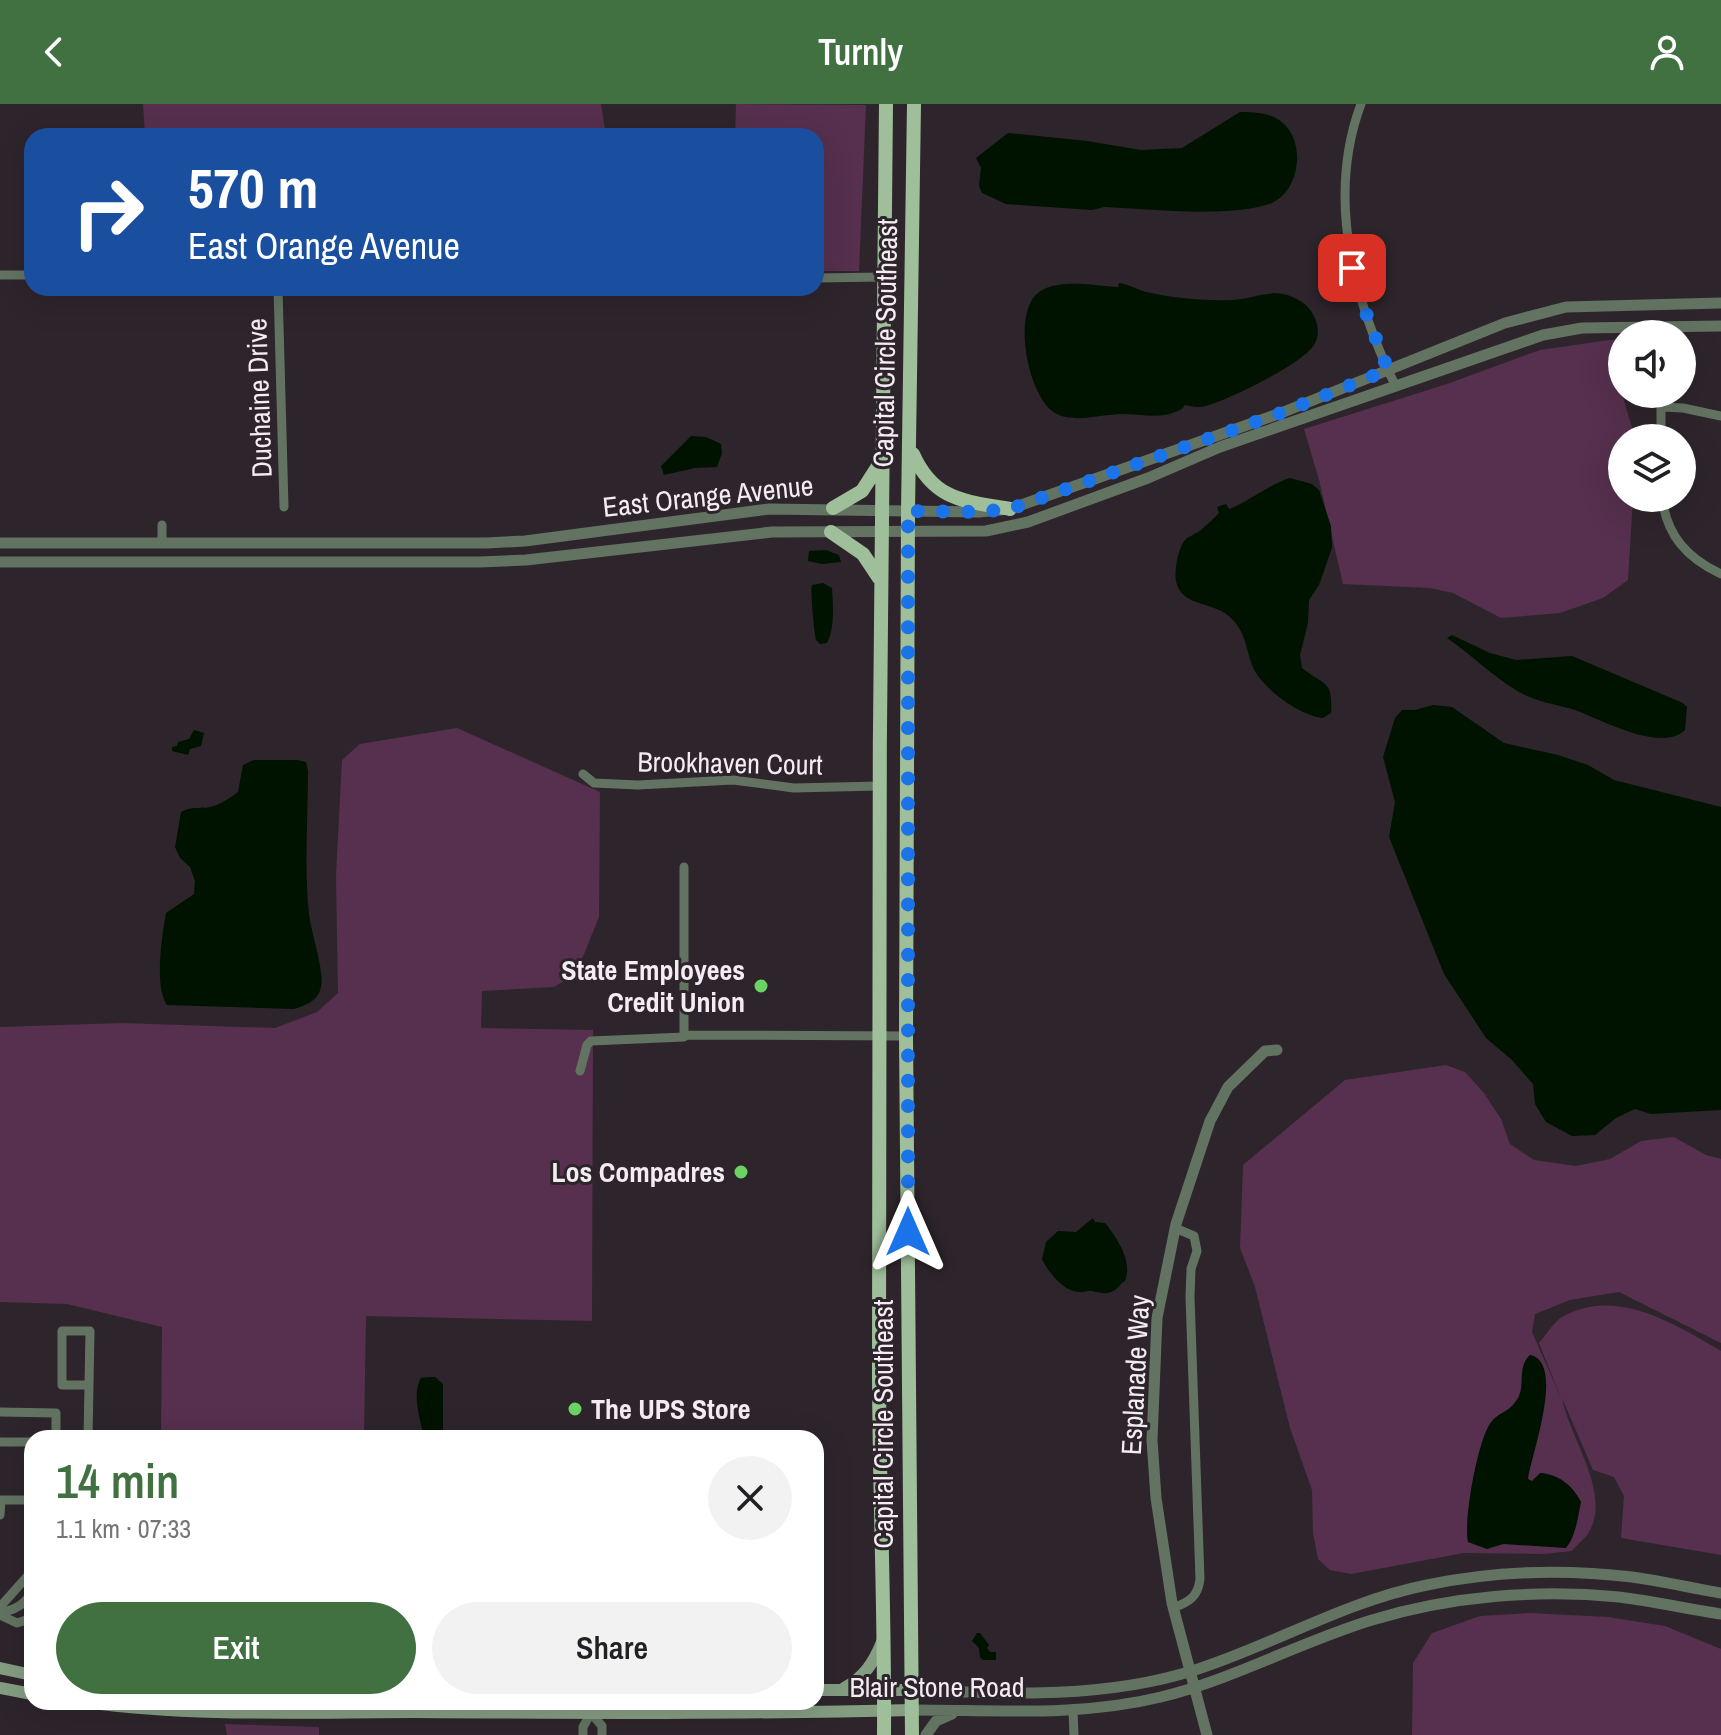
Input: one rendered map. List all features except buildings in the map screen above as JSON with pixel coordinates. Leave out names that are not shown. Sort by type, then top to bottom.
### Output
[{"type":"main road","name":"Capital Circle Southeast","points":[[884,1735],[879,1374],[879,786],[886,104]]},
{"type":"main road","name":"Capital Circle Southeast","points":[[912,1735],[906,1036],[908,511],[914,104]]},
{"type":"main road","points":[[910,448],[920,469],[936,489],[962,500],[1010,509]]},
{"type":"main road","points":[[833,508],[862,491],[882,459]]},
{"type":"main road","points":[[831,532],[863,554],[880,579]]},
{"type":"main road","points":[[840,1690],[866,1672],[884,1639]]},
{"type":"main road","points":[[0,1668],[24,1673]]},
{"type":"main road","points":[[0,1688],[24,1692]]},
{"type":"main road","name":"Blair Stone Road","points":[[824,1690],[912,1690]]},
{"type":"main road","name":"Blair Stone Road","points":[[192,1710],[340,1710]]},
{"type":"main road","name":"Blair Stone Road","points":[[787,1710],[913,1710]]},
{"type":"street","points":[[1361,104],[1353,127],[1347,170],[1345,230],[1361,300],[1395,385]]},
{"type":"street","points":[[0,275],[24,275]]},
{"type":"street","points":[[824,278],[883,277]]},
{"type":"street","name":"Duchaine Drive","points":[[278,296],[284,507]]},
{"type":"street","name":"East Orange Avenue","points":[[0,543],[499,543],[735,512],[833,508],[979,512],[1010,509],[1281,413],[1477,333],[1566,307],[1721,303]]},
{"type":"street","name":"East Orange Avenue","points":[[1696,328],[1721,326]]},
{"type":"street","name":"East Orange Avenue","points":[[0,562],[495,562],[772,532],[986,531],[1028,522],[1148,478],[1220,447],[1543,335],[1582,328],[1608,329]]},
{"type":"street","points":[[1683,408],[1721,416]]},
{"type":"street","points":[[1663,512],[1680,546],[1698,562],[1721,574]]},
{"type":"street","points":[[162,525],[162,562]]},
{"type":"street","name":"Brookhaven Court","points":[[583,774],[594,783],[638,785],[733,780],[794,788],[879,786]]},
{"type":"street","points":[[684,867],[684,1036]]},
{"type":"street","points":[[580,1071],[591,1041],[684,1036],[906,1036]]},
{"type":"street","name":"Esplanade Way","points":[[1207,1735],[1173,1608],[1156,1498],[1152,1440],[1157,1318],[1175,1228],[1210,1121],[1228,1087],[1265,1051],[1277,1050]]},
{"type":"street","points":[[1173,1608],[1193,1599],[1200,1579],[1190,1297],[1191,1269],[1197,1243],[1194,1236],[1175,1228]]},
{"type":"street","points":[[88,1430],[89,1385],[90,1331],[62,1331],[62,1385],[89,1385]]},
{"type":"street","points":[[0,1412],[56,1413],[56,1430]]},
{"type":"street","points":[[0,1442],[24,1442]]},
{"type":"street","points":[[0,1515],[0,1500],[24,1500]]},
{"type":"street","name":"Blair Stone Road","points":[[912,1690],[1050,1692],[1100,1689],[1190,1671],[1336,1613],[1439,1583],[1507,1573],[1572,1572],[1632,1577],[1721,1593]]},
{"type":"street","points":[[0,1611],[24,1581]]},
{"type":"street","name":"Blair Stone Road","points":[[913,1710],[1073,1711],[1127,1704],[1194,1688],[1372,1620],[1462,1600],[1513,1594],[1580,1594],[1622,1597],[1721,1614]]},
{"type":"street","points":[[0,1611],[9,1611],[24,1601]]},
{"type":"street","points":[[0,1611],[17,1623],[24,1621]]},
{"type":"street","points":[[1074,1735],[1073,1711],[1076,1705],[1100,1689]]},
{"type":"street","points":[[583,1735],[583,1727],[591,1710]]},
{"type":"street","points":[[593,1710],[602,1726],[602,1735]]},
{"type":"street","points":[[926,1735],[936,1721],[960,1711]]},
{"type":"shaded area","points":[[143,104],[601,104],[605,128],[144,128]]},
{"type":"shaded area","points":[[736,104],[866,105],[859,271],[824,271],[824,128],[735,128]]},
{"type":"shaded area","points":[[1240,112],[1276,118],[1286,126],[1296,146],[1296,170],[1292,181],[1279,199],[1269,204],[1210,212],[1104,207],[1092,210],[1006,204],[982,193],[979,186],[981,168],[976,158],[1008,133],[1141,150],[1182,148]]},
{"type":"shaded area","points":[[1119,283],[1156,294],[1200,299],[1232,300],[1283,294],[1302,302],[1311,311],[1318,328],[1317,340],[1307,353],[1266,380],[1206,406],[1185,405],[1176,412],[1160,416],[1122,414],[1070,418],[1055,413],[1037,390],[1026,354],[1026,317],[1031,302],[1039,292],[1057,285],[1118,287]]},
{"type":"shaded area","points":[[1608,340],[1608,408],[1626,408],[1631,424],[1608,424],[1608,512],[1632,512],[1628,580],[1603,598],[1560,613],[1501,618],[1453,593],[1430,588],[1343,584],[1304,429],[1447,384],[1540,350]]},
{"type":"shaded area","points":[[691,436],[706,437],[721,444],[722,453],[717,467],[664,475],[661,466]]},
{"type":"shaded area","points":[[1290,478],[1312,484],[1319,490],[1331,526],[1332,548],[1319,585],[1309,600],[1308,623],[1300,655],[1302,668],[1329,689],[1331,713],[1323,718],[1303,712],[1272,691],[1256,674],[1237,625],[1220,611],[1185,597],[1176,581],[1177,560],[1183,544],[1219,513],[1217,507],[1226,504],[1229,509]]},
{"type":"shaded area","points":[[826,550],[839,555],[841,562],[822,564],[808,561],[809,551]]},
{"type":"shaded area","points":[[823,583],[832,588],[833,616],[827,643],[820,644],[815,635],[812,585]]},
{"type":"shaded area","points":[[1452,635],[1490,653],[1516,660],[1572,656],[1683,703],[1687,707],[1685,730],[1674,736],[1647,736],[1527,696],[1447,638]]},
{"type":"shaded area","points":[[1433,705],[1452,707],[1504,743],[1588,765],[1614,780],[1721,807],[1721,1110],[1651,1114],[1635,1109],[1616,1118],[1595,1135],[1572,1136],[1546,1122],[1535,1104],[1533,1084],[1512,1060],[1486,1038],[1444,974],[1389,837],[1395,802],[1383,757],[1395,718],[1402,710]]},
{"type":"shaded area","points":[[457,728],[600,792],[599,917],[576,974],[554,987],[482,991],[481,1028],[593,1030],[592,1321],[366,1316],[364,1430],[161,1430],[162,1327],[67,1304],[0,1302],[0,1027],[122,1023],[275,1028],[317,1012],[338,993],[336,876],[342,760],[360,744]]},
{"type":"shaded area","points":[[194,730],[204,733],[201,746],[190,749],[188,755],[172,751],[178,742],[189,739]]},
{"type":"shaded area","points":[[254,760],[306,762],[308,896],[310,922],[321,972],[319,992],[311,1002],[294,1009],[167,1005],[160,974],[166,913],[194,894],[195,881],[190,867],[180,858],[175,847],[181,812],[224,802],[238,792],[243,765]]},
{"type":"shaded area","points":[[1446,1065],[1465,1072],[1501,1119],[1510,1144],[1534,1160],[1576,1166],[1610,1159],[1641,1141],[1674,1137],[1706,1155],[1721,1159],[1721,1343],[1619,1292],[1570,1300],[1535,1314],[1532,1332],[1561,1398],[1539,1343],[1559,1319],[1579,1309],[1621,1307],[1642,1312],[1683,1329],[1721,1351],[1721,1555],[1621,1538],[1624,1496],[1614,1477],[1593,1470],[1562,1398],[1587,1465],[1595,1500],[1595,1517],[1589,1532],[1572,1551],[1544,1554],[1464,1553],[1351,1574],[1330,1570],[1318,1559],[1313,1533],[1312,1490],[1290,1428],[1255,1287],[1240,1248],[1243,1165],[1345,1080]]},
{"type":"shaded area","points":[[1093,1218],[1110,1229],[1127,1266],[1125,1281],[1108,1293],[1068,1289],[1052,1275],[1042,1259],[1046,1242],[1058,1231],[1076,1232]]},
{"type":"shaded area","points":[[1530,1355],[1540,1361],[1546,1391],[1528,1479],[1532,1481],[1540,1473],[1565,1482],[1581,1502],[1578,1520],[1566,1548],[1503,1544],[1487,1549],[1468,1542],[1468,1517],[1477,1461],[1492,1421],[1512,1406],[1519,1396],[1522,1370]]},
{"type":"shaded area","points":[[435,1377],[443,1384],[443,1430],[422,1430],[417,1392],[421,1378]]},
{"type":"shaded area","points":[[1530,1613],[1608,1617],[1665,1626],[1721,1649],[1721,1735],[1412,1735],[1413,1663],[1432,1633],[1480,1616]]},
{"type":"shaded area","points":[[977,1633],[989,1645],[987,1648],[990,1652],[996,1652],[996,1660],[980,1657],[979,1648],[972,1641]]},
{"type":"shaded area","points":[[225,1724],[319,1727],[319,1735],[227,1735]]},
{"type":"place","name":"State Employees Credit Union","points":[[761,986]]},
{"type":"place","name":"Los Compadres","points":[[741,1172]]},
{"type":"place","name":"The UPS Store","points":[[575,1409]]},
{"type":"route","points":[[908,1232],[908,511],[1010,509],[1281,413],[1388,370],[1352,268]]}]
